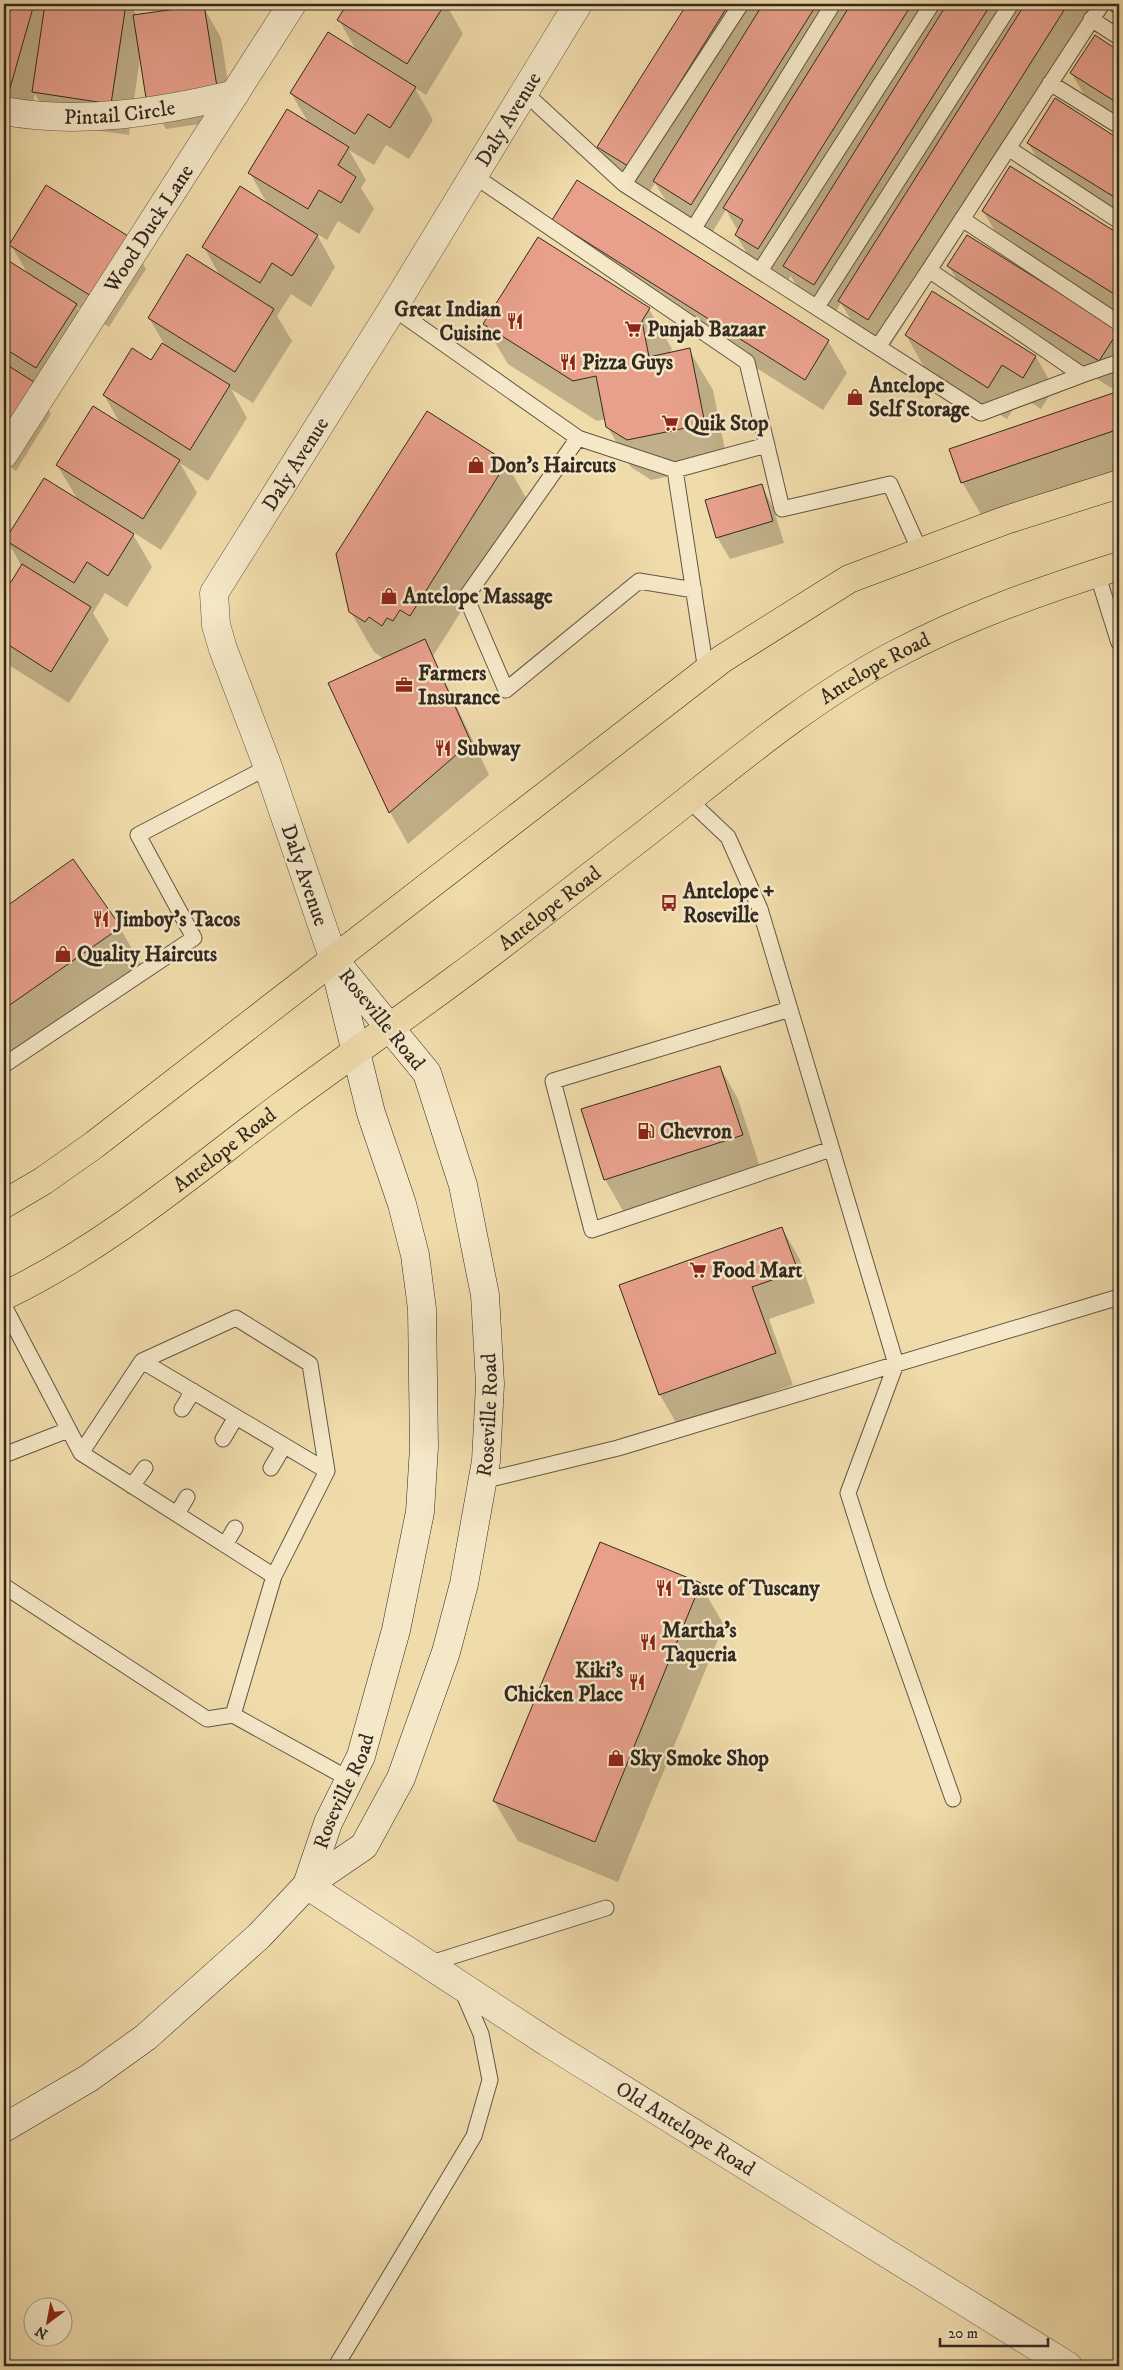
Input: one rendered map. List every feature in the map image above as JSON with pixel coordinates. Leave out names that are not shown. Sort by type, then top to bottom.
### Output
[{"type":"main road","points":[[4,1204],[43,1181],[94,1145],[706,671],[784,618],[849,579],[1006,520],[1119,484]]},
{"type":"main road","name":"Antelope Road","points":[[4,1296],[88,1250],[458,978],[689,800],[836,690],[893,655],[1031,594],[1108,569]]},
{"type":"street","name":"Wood Duck Lane","points":[[4,454],[292,4]]},
{"type":"street","name":"Daly Avenue","points":[[334,960],[268,768],[223,649],[216,625],[214,594],[393,308],[578,4]]},
{"type":"street","name":"Pintail Circle","points":[[4,111],[68,117],[132,114],[186,106],[235,94]]},
{"type":"street","name":"Roseville Road","points":[[4,2128],[89,2078],[146,2037],[260,1936],[307,1885],[364,1846],[401,1778],[446,1652],[464,1584],[486,1461],[490,1384],[485,1295],[460,1175],[427,1074],[334,960]]},
{"type":"street","name":"Roseville Road","points":[[307,1885],[328,1822],[361,1756],[396,1630],[420,1512],[424,1447],[422,1309],[415,1255],[402,1204],[371,1113],[334,960]]},
{"type":"street","name":"Old Antelope Road","points":[[307,1885],[564,2053],[1068,2366]]},
{"type":"lane","points":[[624,184],[741,4]]},
{"type":"lane","points":[[694,228],[834,4]]},
{"type":"lane","points":[[760,271],[932,4]]},
{"type":"lane","points":[[817,307],[1011,4]]},
{"type":"lane","points":[[878,347],[1102,4]]},
{"type":"lane","points":[[1092,19],[1119,37]]},
{"type":"lane","points":[[1050,83],[1119,126]]},
{"type":"lane","points":[[524,92],[624,184],[981,413],[1119,362]]},
{"type":"lane","points":[[1008,148],[1119,221]]},
{"type":"lane","points":[[473,175],[747,362],[782,509],[890,484],[920,551]]},
{"type":"lane","points":[[962,219],[1119,323]]},
{"type":"lane","points":[[929,270],[1082,375]]},
{"type":"lane","points":[[393,308],[578,438],[675,470],[767,445]]},
{"type":"lane","points":[[578,438],[466,597],[506,690],[639,581],[694,590]]},
{"type":"lane","points":[[675,470],[706,671]]},
{"type":"lane","points":[[1108,569],[1119,643]]},
{"type":"lane","points":[[4,1065],[194,938],[138,835],[268,768]]},
{"type":"lane","points":[[689,800],[728,837],[760,909],[896,1364],[848,1493],[879,1590],[953,1799]]},
{"type":"lane","points":[[790,1008],[553,1081],[592,1230],[831,1149]]},
{"type":"lane","points":[[482,1481],[618,1448],[1119,1297]]},
{"type":"lane","points":[[4,1306],[81,1453],[274,1576]]},
{"type":"lane","points":[[81,1453],[142,1361],[236,1318],[310,1364],[327,1471],[274,1576],[233,1715]]},
{"type":"lane","points":[[142,1361],[327,1471]]},
{"type":"lane","points":[[182,1409],[193,1391]]},
{"type":"lane","points":[[223,1439],[236,1418]]},
{"type":"lane","points":[[4,1455],[68,1430]]},
{"type":"lane","points":[[271,1468],[284,1446]]},
{"type":"lane","points":[[132,1486],[144,1468]]},
{"type":"lane","points":[[177,1514],[187,1497]]},
{"type":"lane","points":[[225,1545],[235,1528]]},
{"type":"lane","points":[[4,1586],[207,1719],[233,1715],[350,1779]]},
{"type":"lane","points":[[428,1964],[606,1908]]},
{"type":"lane","points":[[336,2366],[474,2136],[490,2080],[481,2034],[460,1986]]},
{"type":"building","points":[[4,4],[34,4],[8,95],[4,94]]},
{"type":"building","points":[[45,4],[126,4],[111,104],[32,92]]},
{"type":"building","points":[[347,4],[445,4],[407,64],[337,20]]},
{"type":"building","points":[[687,4],[729,4],[628,166],[597,147]]},
{"type":"building","points":[[763,4],[817,4],[691,205],[653,181]]},
{"type":"building","points":[[851,4],[912,4],[758,249],[735,235],[743,220],[723,208]]},
{"type":"building","points":[[947,4],[991,4],[814,285],[783,266]]},
{"type":"building","points":[[1025,4],[1068,4],[868,320],[838,301]]},
{"type":"building","points":[[1113,4],[1119,4],[1119,16],[1110,10]]},
{"type":"building","points":[[204,5],[217,87],[146,98],[133,15]]},
{"type":"building","points":[[328,32],[416,87],[390,128],[368,114],[355,134],[290,93]]},
{"type":"building","points":[[1095,35],[1119,51],[1119,104],[1070,73]]},
{"type":"building","points":[[1055,98],[1119,139],[1119,200],[1027,143]]},
{"type":"building","points":[[287,109],[349,147],[338,165],[356,177],[341,203],[319,190],[308,209],[248,173]]},
{"type":"building","points":[[1010,166],[1119,234],[1119,297],[982,211]]},
{"type":"building","points":[[577,180],[829,340],[805,380],[552,220]]},
{"type":"building","points":[[46,185],[128,236],[91,296],[9,245]]},
{"type":"building","points":[[240,186],[318,235],[292,276],[272,263],[260,283],[202,247]]},
{"type":"building","points":[[967,235],[1119,330],[1099,361],[947,266]]},
{"type":"building","points":[[538,237],[650,308],[642,321],[649,357],[690,348],[705,424],[627,440],[606,427],[596,376],[573,381],[483,324]]},
{"type":"building","points":[[187,254],[274,309],[235,372],[148,318]]},
{"type":"building","points":[[4,258],[77,304],[36,368],[4,348]]},
{"type":"building","points":[[932,291],[1036,356],[1023,378],[1002,365],[988,388],[905,335]]},
{"type":"building","points":[[162,343],[230,385],[190,450],[103,395],[132,348],[151,360]]},
{"type":"building","points":[[4,363],[34,382],[4,430]]},
{"type":"building","points":[[1119,391],[1119,429],[961,483],[949,449]]},
{"type":"building","points":[[93,406],[180,460],[143,519],[56,465]]},
{"type":"building","points":[[427,411],[507,462],[410,616],[400,610],[393,621],[387,618],[382,626],[369,617],[365,622],[349,612],[336,554]]},
{"type":"building","points":[[44,478],[134,534],[108,576],[87,562],[74,583],[5,540]]},
{"type":"building","points":[[762,484],[773,521],[716,538],[705,500]]},
{"type":"building","points":[[22,564],[91,607],[51,672],[4,642],[4,578],[11,582]]},
{"type":"building","points":[[425,639],[471,742],[389,813],[328,683]]},
{"type":"building","points":[[73,859],[121,927],[4,1009],[4,908]]},
{"type":"building","points":[[720,1066],[743,1135],[604,1180],[581,1109]]},
{"type":"building","points":[[782,1227],[798,1271],[752,1287],[776,1353],[659,1395],[619,1285]]},
{"type":"building","points":[[600,1542],[701,1583],[595,1842],[493,1801]]},
{"type":"place","name":"Great Indian Cuisine","points":[[515,321]]},
{"type":"place","name":"Punjab Bazaar","points":[[633,329]]},
{"type":"place","name":"Pizza Guys","points":[[568,362]]},
{"type":"place","name":"Antelope Self Storage","points":[[855,397]]},
{"type":"place","name":"Quik Stop","points":[[670,423]]},
{"type":"place","name":"Don's Haircuts","points":[[476,465]]},
{"type":"place","name":"Antelope Massage","points":[[389,596]]},
{"type":"place","name":"Farmers Insurance","points":[[404,685]]},
{"type":"place","name":"Subway","points":[[443,748]]},
{"type":"place","name":"Antelope + Roseville","points":[[669,903]]},
{"type":"place","name":"Jimboy's Tacos","points":[[101,919]]},
{"type":"place","name":"Quality Haircuts","points":[[63,954]]},
{"type":"place","name":"Chevron","points":[[646,1131]]},
{"type":"place","name":"Food Mart","points":[[698,1270]]},
{"type":"place","name":"Taste of Tuscany","points":[[664,1588]]},
{"type":"place","name":"Martha's Taqueria","points":[[648,1642]]},
{"type":"place","name":"Kiki's Chicken Place","points":[[637,1682]]},
{"type":"place","name":"Sky Smoke Shop","points":[[616,1758]]}]
